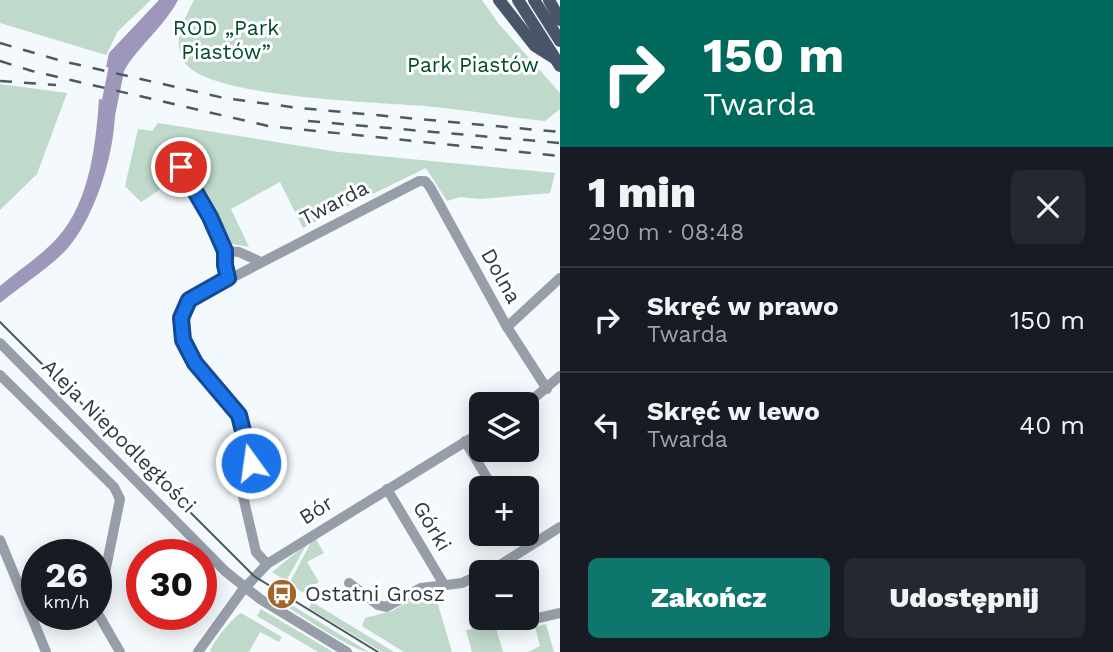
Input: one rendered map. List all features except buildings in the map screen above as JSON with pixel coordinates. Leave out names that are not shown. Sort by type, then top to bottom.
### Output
[{"type":"main road","points":[[499,0],[535,46],[557,62]]},
{"type":"main road","points":[[518,0],[557,62]]},
{"type":"main road","points":[[534,0],[560,41]]},
{"type":"main road","points":[[550,0],[560,20]]},
{"type":"street","points":[[181,167],[210,217],[225,251],[228,278]]},
{"type":"street","name":"Twarda","points":[[267,564],[256,552],[243,496],[243,482],[251,463],[239,415],[195,363],[183,340],[181,318],[189,300],[228,278],[419,181],[425,181]]},
{"type":"street","name":"Dolna","points":[[425,181],[507,327],[547,388]]},
{"type":"street","points":[[225,251],[239,252],[261,262]]},
{"type":"street","points":[[507,327],[560,278]]},
{"type":"street","name":"Aleja Niepodległości","points":[[0,343],[244,588],[347,652]]},
{"type":"street","points":[[0,375],[119,495],[97,612],[120,652]]},
{"type":"street","points":[[539,394],[560,376]]},
{"type":"street","name":"Bór","points":[[198,652],[244,588],[267,564],[469,439]]},
{"type":"street","points":[[465,441],[486,476]]},
{"type":"street","name":"Górki","points":[[387,489],[443,583]]},
{"type":"street","points":[[539,539],[560,527]]},
{"type":"street","points":[[0,540],[47,652]]},
{"type":"street","points":[[512,560],[528,546]]},
{"type":"street","points":[[349,583],[378,605],[386,607],[421,588],[469,580]]},
{"type":"street","points":[[539,618],[560,614]]},
{"type":"green space","points":[[0,0],[151,0],[118,31],[106,55],[0,23]]},
{"type":"green space","points":[[194,0],[482,0],[498,23],[560,93],[560,109],[545,121],[435,107],[303,97],[230,85],[202,76],[186,64],[181,56],[180,32]]},
{"type":"green space","points":[[0,84],[67,93],[37,174],[0,210]]},
{"type":"green space","points":[[158,123],[339,152],[555,173],[550,193],[480,199],[460,197],[447,201],[426,168],[303,228],[280,182],[231,209],[249,247],[226,243],[206,199],[178,178],[141,202],[125,186],[138,129],[152,131]]},
{"type":"green space","points":[[316,539],[324,553],[307,562],[319,582],[304,593],[289,584],[311,542]]},
{"type":"green space","points":[[307,544],[286,581],[272,572]]},
{"type":"green space","points":[[434,591],[452,652],[404,652],[362,626],[365,618],[392,611],[423,593]]},
{"type":"green space","points":[[270,592],[369,652],[349,645],[320,628],[269,595]]},
{"type":"green space","points":[[312,602],[394,652],[382,652],[309,608]]},
{"type":"green space","points":[[261,609],[333,652],[318,652],[257,616]]},
{"type":"green space","points":[[241,613],[282,637],[279,642],[260,632],[249,652],[210,652],[223,631]]},
{"type":"green space","points":[[546,624],[554,652],[528,652],[540,646],[536,630],[539,630],[539,626]]},
{"type":"green space","points":[[466,630],[497,630],[503,652],[472,652]]},
{"type":"shaded area","points":[[159,0],[178,0],[124,71],[106,67],[109,53]]},
{"type":"shaded area","points":[[99,99],[115,102],[115,120],[109,159],[87,218],[78,235],[60,256],[0,303],[0,286],[52,244],[69,223],[77,207],[93,153]]},
{"type":"waterway","points":[[106,120],[118,61],[125,52]]},
{"type":"tram line","points":[[0,322],[254,576],[378,652]]},
{"type":"railway","points":[[0,43],[62,61],[224,98],[299,108],[560,132]]},
{"type":"railway","points":[[0,61],[32,71],[268,126],[560,156]]},
{"type":"railway","points":[[0,81],[56,85]]},
{"type":"railway","points":[[308,121],[560,143]]},
{"type":"place","name":"Ostatni Grosz","points":[[282,594]]},
{"type":"route","points":[[181,167],[210,217],[225,251],[228,278],[189,300],[181,318],[183,340],[195,363],[239,415],[251,463]]},
{"type":"park label","name":"ROD „Park Piastów”","points":[[226,40]]},
{"type":"park label","name":"Park Piastów","points":[[473,65]]}]
